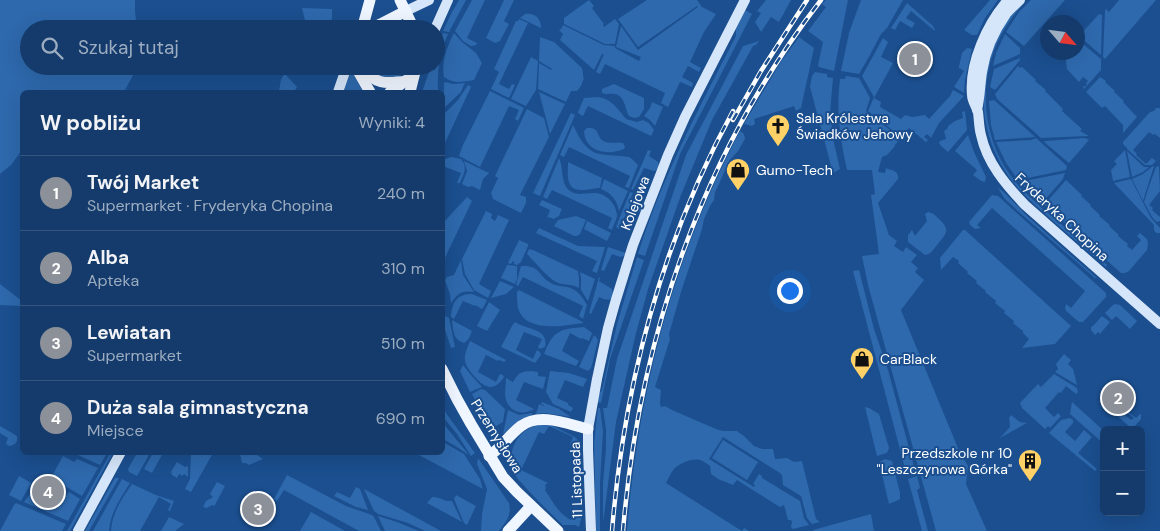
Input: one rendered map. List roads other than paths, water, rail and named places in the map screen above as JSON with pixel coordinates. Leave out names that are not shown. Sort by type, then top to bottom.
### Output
[{"type":"main road","points":[[365,20],[370,0]]},
{"type":"main road","points":[[400,0],[410,20]]},
{"type":"main road","points":[[388,20],[406,11]]},
{"type":"main road","points":[[360,75],[369,90]]},
{"type":"main road","points":[[369,75],[377,81],[386,84],[407,80]]},
{"type":"main road","points":[[393,90],[412,75]]},
{"type":"main road","points":[[411,90],[415,75]]},
{"type":"main road","name":"Przemysłowa","points":[[445,375],[490,456],[510,486],[558,531]]},
{"type":"main road","points":[[490,456],[521,426],[536,420],[551,420],[588,429]]},
{"type":"main road","points":[[508,531],[531,506]]},
{"type":"street","points":[[406,11],[429,0]]},
{"type":"street","points":[[439,20],[448,0]]},
{"type":"street","name":"Kolejowa","points":[[588,429],[608,328],[633,245],[685,117],[745,0]]},
{"type":"street","name":"Fryderyka Chopina","points":[[1008,0],[992,22],[975,61],[972,74],[972,96],[986,151],[1007,186],[1025,205],[1160,324]]},
{"type":"street","name":"Fryderyka Chopina","points":[[977,110],[982,71],[988,49],[1006,14],[1020,0]]},
{"type":"street","points":[[339,90],[344,75]]},
{"type":"street","name":"11 Listopada","points":[[588,429],[591,531]]},
{"type":"street","points":[[78,531],[119,455]]},
{"type":"railway","points":[[733,120],[761,71],[807,0]]},
{"type":"railway","points":[[623,531],[631,459],[644,388],[661,319],[683,251],[710,185],[742,121],[779,59],[821,0]]},
{"type":"railway","points":[[612,531],[626,422],[650,315],[686,211],[708,160],[733,111]]},
{"type":"place","name":"Twój Market","points":[[915,59]]},
{"type":"place","name":"Sala Królestwa Świadków Jehowy","points":[[778,147]]},
{"type":"place","name":"Gumo-Tech","points":[[738,191]]},
{"type":"place","name":"CarBlack","points":[[862,380]]},
{"type":"place","name":"Alba","points":[[1118,398]]},
{"type":"place","name":"Przedszkole nr 10 \"Leszczynowa Górka\"","points":[[1030,482]]},
{"type":"place","name":"Duża sala gimnastyczna","points":[[48,492]]},
{"type":"place","name":"Lewiatan","points":[[258,509]]}]
